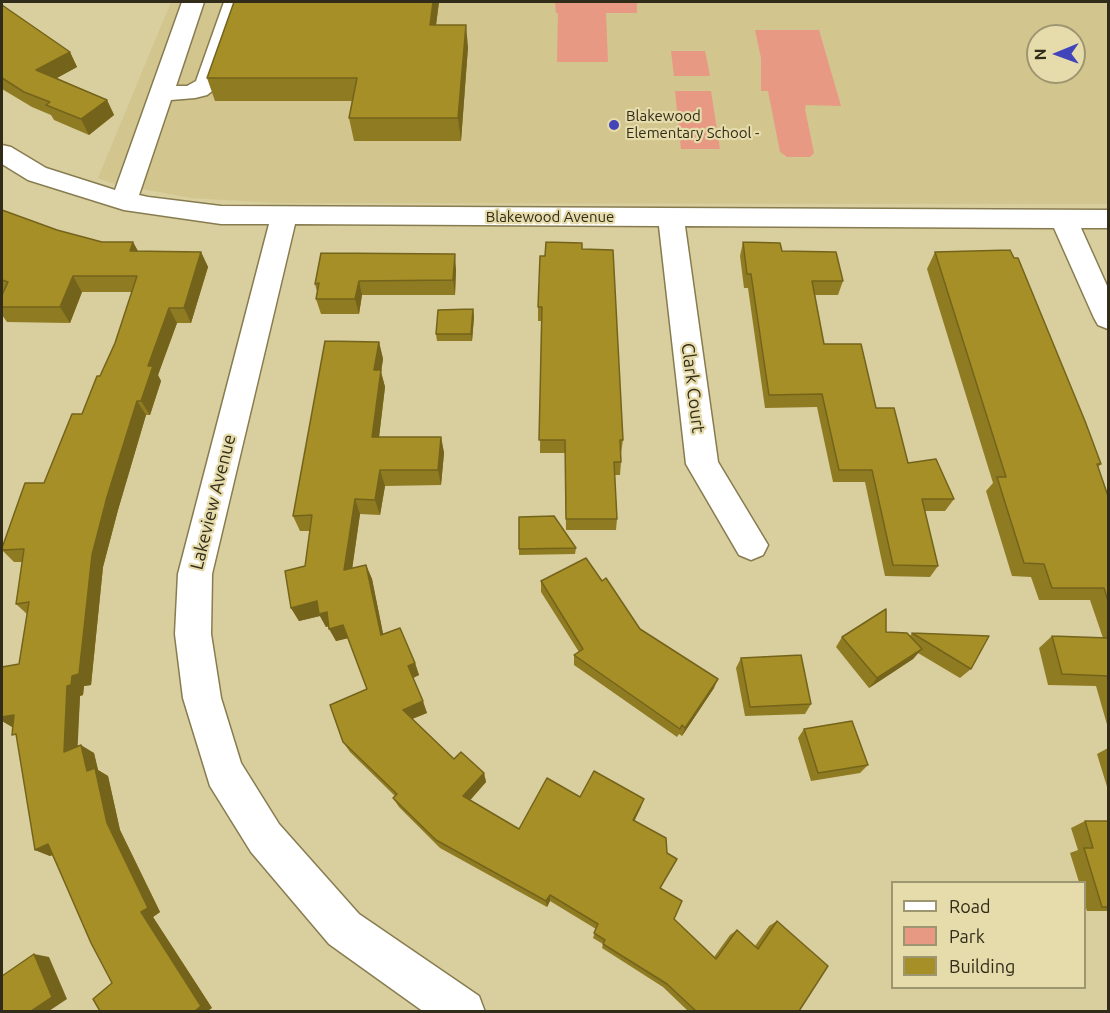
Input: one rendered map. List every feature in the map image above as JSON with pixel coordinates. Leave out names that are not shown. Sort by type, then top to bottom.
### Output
[{"type":"street","points":[[124,201],[193,2]]},
{"type":"street","points":[[161,93],[187,93],[199,90],[207,84],[234,2]]},
{"type":"street","name":"Blakewood Avenue","points":[[2,153],[37,174],[124,201],[192,212],[284,216],[1108,219]]},
{"type":"street","name":"Lakeview Avenue","points":[[284,216],[195,573],[193,633],[202,698],[224,772],[265,838],[344,929],[458,1010]]},
{"type":"street","name":"Clark Court","points":[[671,218],[702,464],[751,545]]},
{"type":"street","points":[[1064,220],[1108,318]]},
{"type":"shaded area","name":"Blakewood Elementary School -","points":[[171,2],[1108,2],[1108,204],[275,203],[191,198],[111,183],[98,178]]},
{"type":"green space","points":[[555,2],[637,2],[637,13],[606,13],[608,62],[557,62],[558,13],[556,13]]},
{"type":"green space","points":[[755,30],[819,30],[841,106],[806,105],[814,153],[810,157],[787,157],[780,152],[768,91],[761,91],[761,58]]},
{"type":"green space","points":[[671,51],[705,51],[710,76],[674,76]]},
{"type":"green space","points":[[675,91],[711,91],[720,149],[681,149]]},
{"type":"building","points":[[234,2],[433,2],[430,25],[466,25],[458,118],[349,118],[357,78],[207,78]]},
{"type":"building","points":[[2,5],[70,52],[36,70],[107,100],[81,119],[46,105],[50,102],[24,92],[2,78]]},
{"type":"building","points":[[2,210],[57,230],[102,242],[133,242],[130,251],[201,252],[184,308],[169,308],[148,366],[153,366],[141,401],[137,401],[107,497],[92,555],[79,674],[72,676],[71,685],[67,686],[64,752],[81,745],[87,771],[95,768],[107,823],[148,908],[141,912],[201,1006],[195,1011],[100,1011],[93,999],[112,983],[91,943],[48,844],[35,850],[16,734],[12,735],[14,715],[2,717],[2,667],[19,664],[29,602],[16,604],[24,549],[2,550],[2,548],[25,483],[44,483],[72,414],[82,414],[97,376],[100,376],[115,343],[137,276],[73,276],[60,307],[2,307],[2,295],[8,282],[2,280]]},
{"type":"building","points":[[546,242],[582,243],[582,249],[613,250],[623,440],[620,440],[621,462],[614,462],[617,519],[566,519],[565,440],[539,440],[542,307],[538,307],[540,256],[545,256]]},
{"type":"building","points":[[743,242],[780,243],[782,251],[836,252],[843,281],[812,281],[824,344],[861,344],[876,408],[894,408],[908,463],[936,459],[954,499],[922,499],[938,566],[893,565],[872,470],[839,470],[822,394],[769,395],[751,274],[747,274]]},
{"type":"building","points":[[1010,250],[1014,258],[1018,258],[1101,464],[1097,464],[1108,496],[1108,601],[1104,588],[1052,588],[1044,564],[1024,563],[997,477],[1006,477],[935,252]]},
{"type":"building","points":[[321,253],[455,254],[453,280],[359,281],[355,299],[316,299],[319,283],[315,284]]},
{"type":"building","points":[[473,309],[471,334],[436,334],[438,310]]},
{"type":"building","points":[[325,341],[379,342],[374,370],[381,370],[372,437],[441,437],[438,470],[380,470],[375,500],[355,499],[344,570],[366,565],[381,635],[400,628],[415,663],[408,666],[423,701],[403,710],[454,759],[461,752],[484,773],[463,796],[519,829],[547,778],[580,797],[594,771],[644,799],[633,820],[666,838],[667,853],[677,859],[660,888],[682,901],[674,919],[716,959],[737,930],[758,949],[777,921],[828,966],[799,1011],[696,1011],[667,984],[603,944],[605,940],[594,933],[598,924],[550,895],[546,901],[436,840],[393,798],[397,794],[343,742],[330,705],[367,689],[343,625],[329,629],[327,612],[319,614],[317,601],[291,608],[285,571],[305,566],[312,515],[293,516]]},
{"type":"building","points":[[554,516],[576,548],[519,549],[519,517]]},
{"type":"building","points":[[586,558],[602,581],[606,578],[640,629],[718,679],[685,728],[682,725],[680,729],[574,655],[583,649],[541,581]]},
{"type":"building","points":[[886,609],[886,632],[907,633],[922,649],[877,678],[842,637]]},
{"type":"building","points":[[912,633],[989,636],[971,669]]},
{"type":"building","points":[[1052,636],[1108,638],[1108,676],[1062,674]]},
{"type":"building","points":[[801,655],[811,704],[750,707],[741,658]]},
{"type":"building","points":[[852,721],[868,765],[818,773],[804,729]]},
{"type":"building","points":[[1085,821],[1108,821],[1108,907],[1102,907],[1084,848],[1093,848]]},
{"type":"building","points":[[34,954],[52,997],[31,1011],[2,1011],[2,976]]},
{"type":"place","name":"Blakewood Elementary School -","points":[[614,125]]}]
